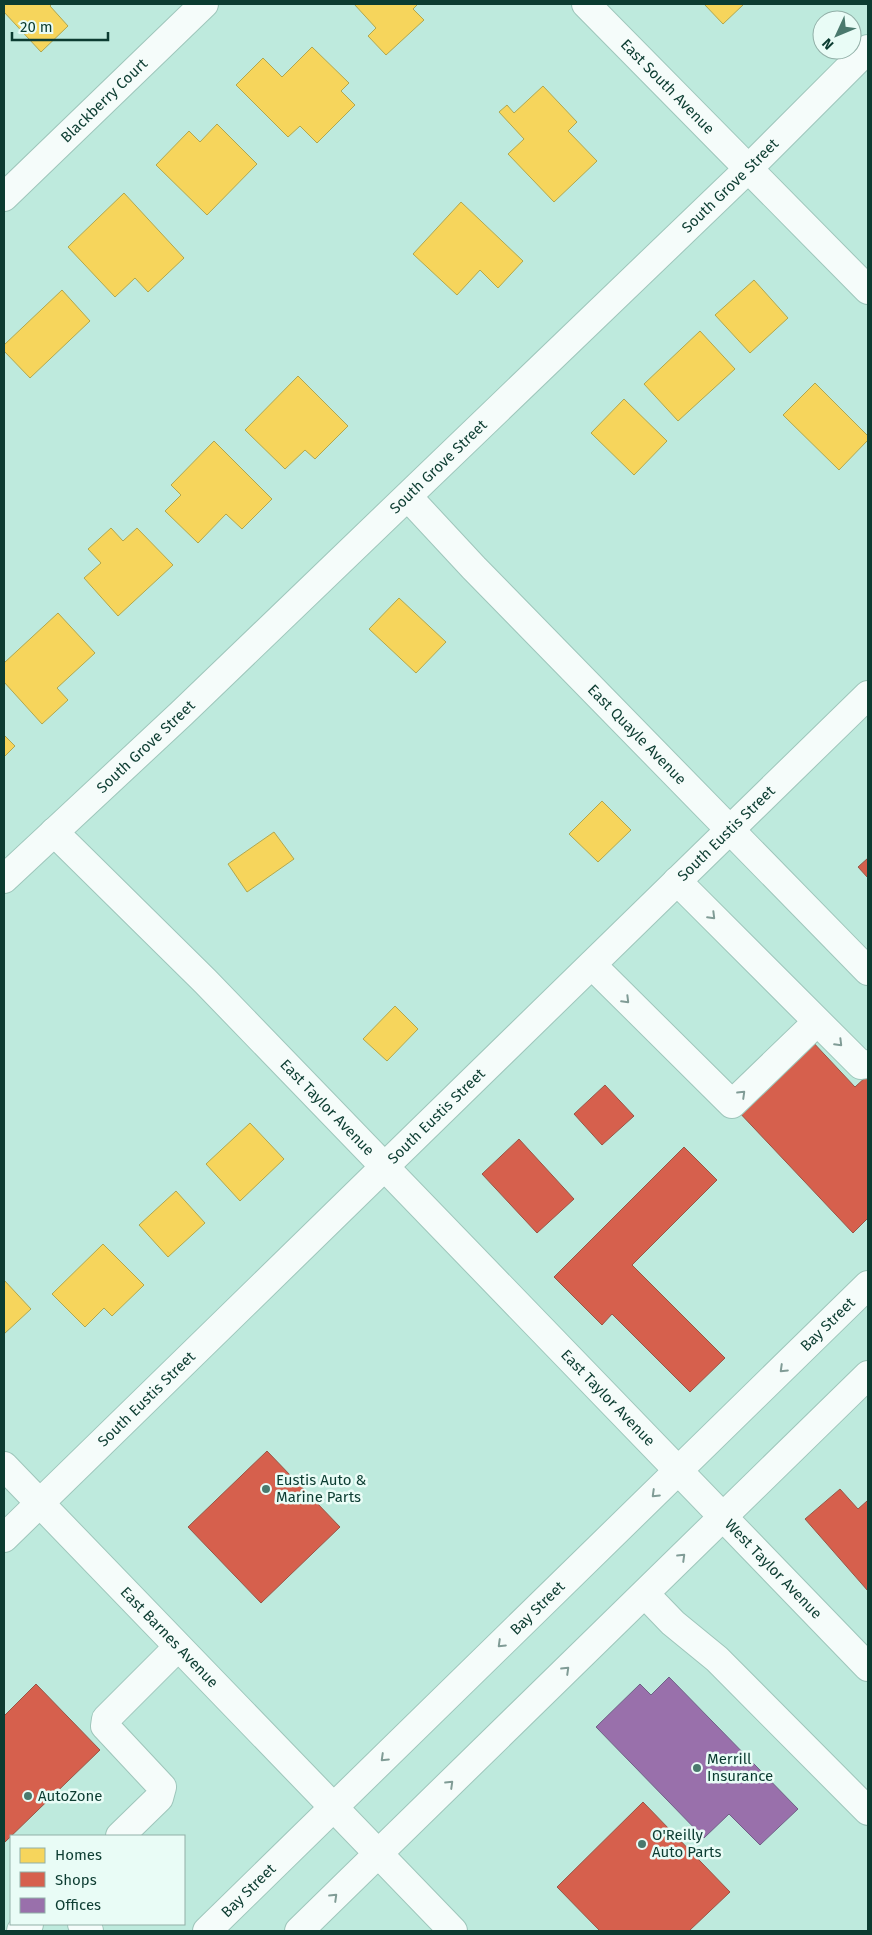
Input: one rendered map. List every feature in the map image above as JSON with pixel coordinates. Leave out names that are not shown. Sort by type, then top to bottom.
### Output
[{"type":"street","name":"Blackberry Court","points":[[4,197],[204,4]]},
{"type":"street","name":"East South Avenue","points":[[586,4],[868,290]]},
{"type":"street","name":"South Grove Street","points":[[4,878],[408,497],[748,169],[868,49]]},
{"type":"street","name":"East Quayle Avenue","points":[[408,497],[474,568],[868,971]]},
{"type":"street","name":"South Eustis Street","points":[[4,1538],[386,1168],[868,695]]},
{"type":"street","name":"East Taylor Avenue","points":[[54,832],[204,981],[679,1471]]},
{"type":"street","points":[[677,882],[861,1065],[868,1064]]},
{"type":"street","points":[[592,965],[732,1104],[817,1022]]},
{"type":"street","name":"Bay Street","points":[[207,1931],[868,1286]]},
{"type":"street","points":[[299,1931],[868,1375]]},
{"type":"street","name":"East Barnes Avenue","points":[[4,1466],[453,1931]]},
{"type":"street","name":"West Taylor Avenue","points":[[679,1471],[868,1667]]},
{"type":"street","points":[[645,1594],[673,1623],[717,1659],[868,1811]]},
{"type":"street","points":[[121,1835],[160,1798],[162,1787],[105,1726],[106,1719],[178,1646]]},
{"type":"building: Homes","points":[[4,4],[52,4],[50,6],[68,26],[41,52],[4,12]]},
{"type":"building: Homes","points":[[354,4],[418,4],[413,9],[424,20],[386,55],[368,36],[376,28]]},
{"type":"building: Homes","points":[[704,4],[744,4],[723,24]]},
{"type":"building: Homes","points":[[312,47],[349,83],[341,91],[355,105],[317,143],[300,126],[288,137],[236,85],[263,58],[282,77]]},
{"type":"building: Homes","points":[[543,86],[577,122],[568,131],[597,161],[554,202],[508,154],[524,139],[499,112],[507,105],[514,113]]},
{"type":"building: Homes","points":[[217,124],[257,164],[207,215],[156,165],[189,131],[200,142]]},
{"type":"building: Homes","points":[[124,193],[184,258],[148,292],[135,278],[115,297],[68,247]]},
{"type":"building: Homes","points":[[461,202],[523,261],[498,288],[480,270],[457,295],[413,254]]},
{"type":"building: Homes","points":[[754,280],[788,318],[750,353],[715,315]]},
{"type":"building: Homes","points":[[62,290],[90,321],[30,378],[4,351],[4,345]]},
{"type":"building: Homes","points":[[700,331],[735,369],[678,421],[644,384]]},
{"type":"building: Homes","points":[[298,376],[348,426],[315,459],[305,450],[285,469],[245,430]]},
{"type":"building: Homes","points":[[815,383],[868,436],[868,440],[839,470],[783,415]]},
{"type":"building: Homes","points":[[624,399],[667,441],[634,475],[591,433]]},
{"type":"building: Homes","points":[[214,441],[272,499],[242,529],[226,514],[198,543],[165,511],[181,495],[171,485]]},
{"type":"building: Homes","points":[[111,528],[123,541],[137,528],[173,565],[118,616],[84,578],[101,563],[88,549]]},
{"type":"building: Homes","points":[[399,598],[446,642],[416,673],[369,629]]},
{"type":"building: Homes","points":[[58,613],[95,653],[57,688],[68,700],[42,724],[4,682],[4,663]]},
{"type":"building: Homes","points":[[4,735],[15,746],[4,757]]},
{"type":"building: Homes","points":[[602,801],[631,830],[598,862],[569,834]]},
{"type":"building: Homes","points":[[274,832],[294,859],[247,892],[228,864]]},
{"type":"building: Homes","points":[[395,1006],[418,1029],[387,1061],[363,1039]]},
{"type":"building: Homes","points":[[250,1123],[284,1159],[240,1201],[206,1164]]},
{"type":"building: Homes","points":[[176,1191],[205,1223],[168,1257],[139,1225]]},
{"type":"building: Homes","points":[[103,1244],[144,1285],[112,1316],[104,1308],[85,1327],[52,1294]]},
{"type":"building: Homes","points":[[4,1280],[31,1309],[4,1334]]},
{"type":"building: Shops","points":[[868,858],[868,878],[858,867]]},
{"type":"building: Shops","points":[[810,1039],[855,1087],[868,1075],[868,1218],[853,1233],[736,1109]]},
{"type":"building: Shops","points":[[605,1085],[634,1116],[602,1145],[574,1114]]},
{"type":"building: Shops","points":[[519,1139],[574,1199],[537,1233],[482,1174]]},
{"type":"building: Shops","points":[[684,1147],[717,1180],[632,1265],[725,1358],[690,1392],[612,1314],[602,1325],[554,1277]]},
{"type":"building: Shops","name":"Eustis Auto & Marine Parts","points":[[267,1451],[340,1527],[261,1603],[188,1527]]},
{"type":"building: Shops","points":[[840,1489],[858,1509],[867,1501],[868,1503],[868,1591],[805,1519]]},
{"type":"building: Shops","name":"AutoZone","points":[[36,1684],[100,1750],[12,1835],[10,1835],[4,1843],[4,1716]]},
{"type":"building: Shops","name":"O'Reilly Auto Parts","points":[[643,1802],[730,1892],[689,1931],[600,1931],[557,1887]]},
{"type":"building: Offices","name":"Merrill Insurance","points":[[669,1677],[798,1809],[760,1845],[729,1814],[704,1838],[596,1727],[640,1684],[651,1695]]},
{"type":"place","name":"Eustis Auto & Marine Parts","points":[[266,1489]]},
{"type":"place","name":"Merrill Insurance","points":[[697,1768]]},
{"type":"place","name":"AutoZone","points":[[28,1796]]},
{"type":"place","name":"O'Reilly Auto Parts","points":[[642,1844]]}]
